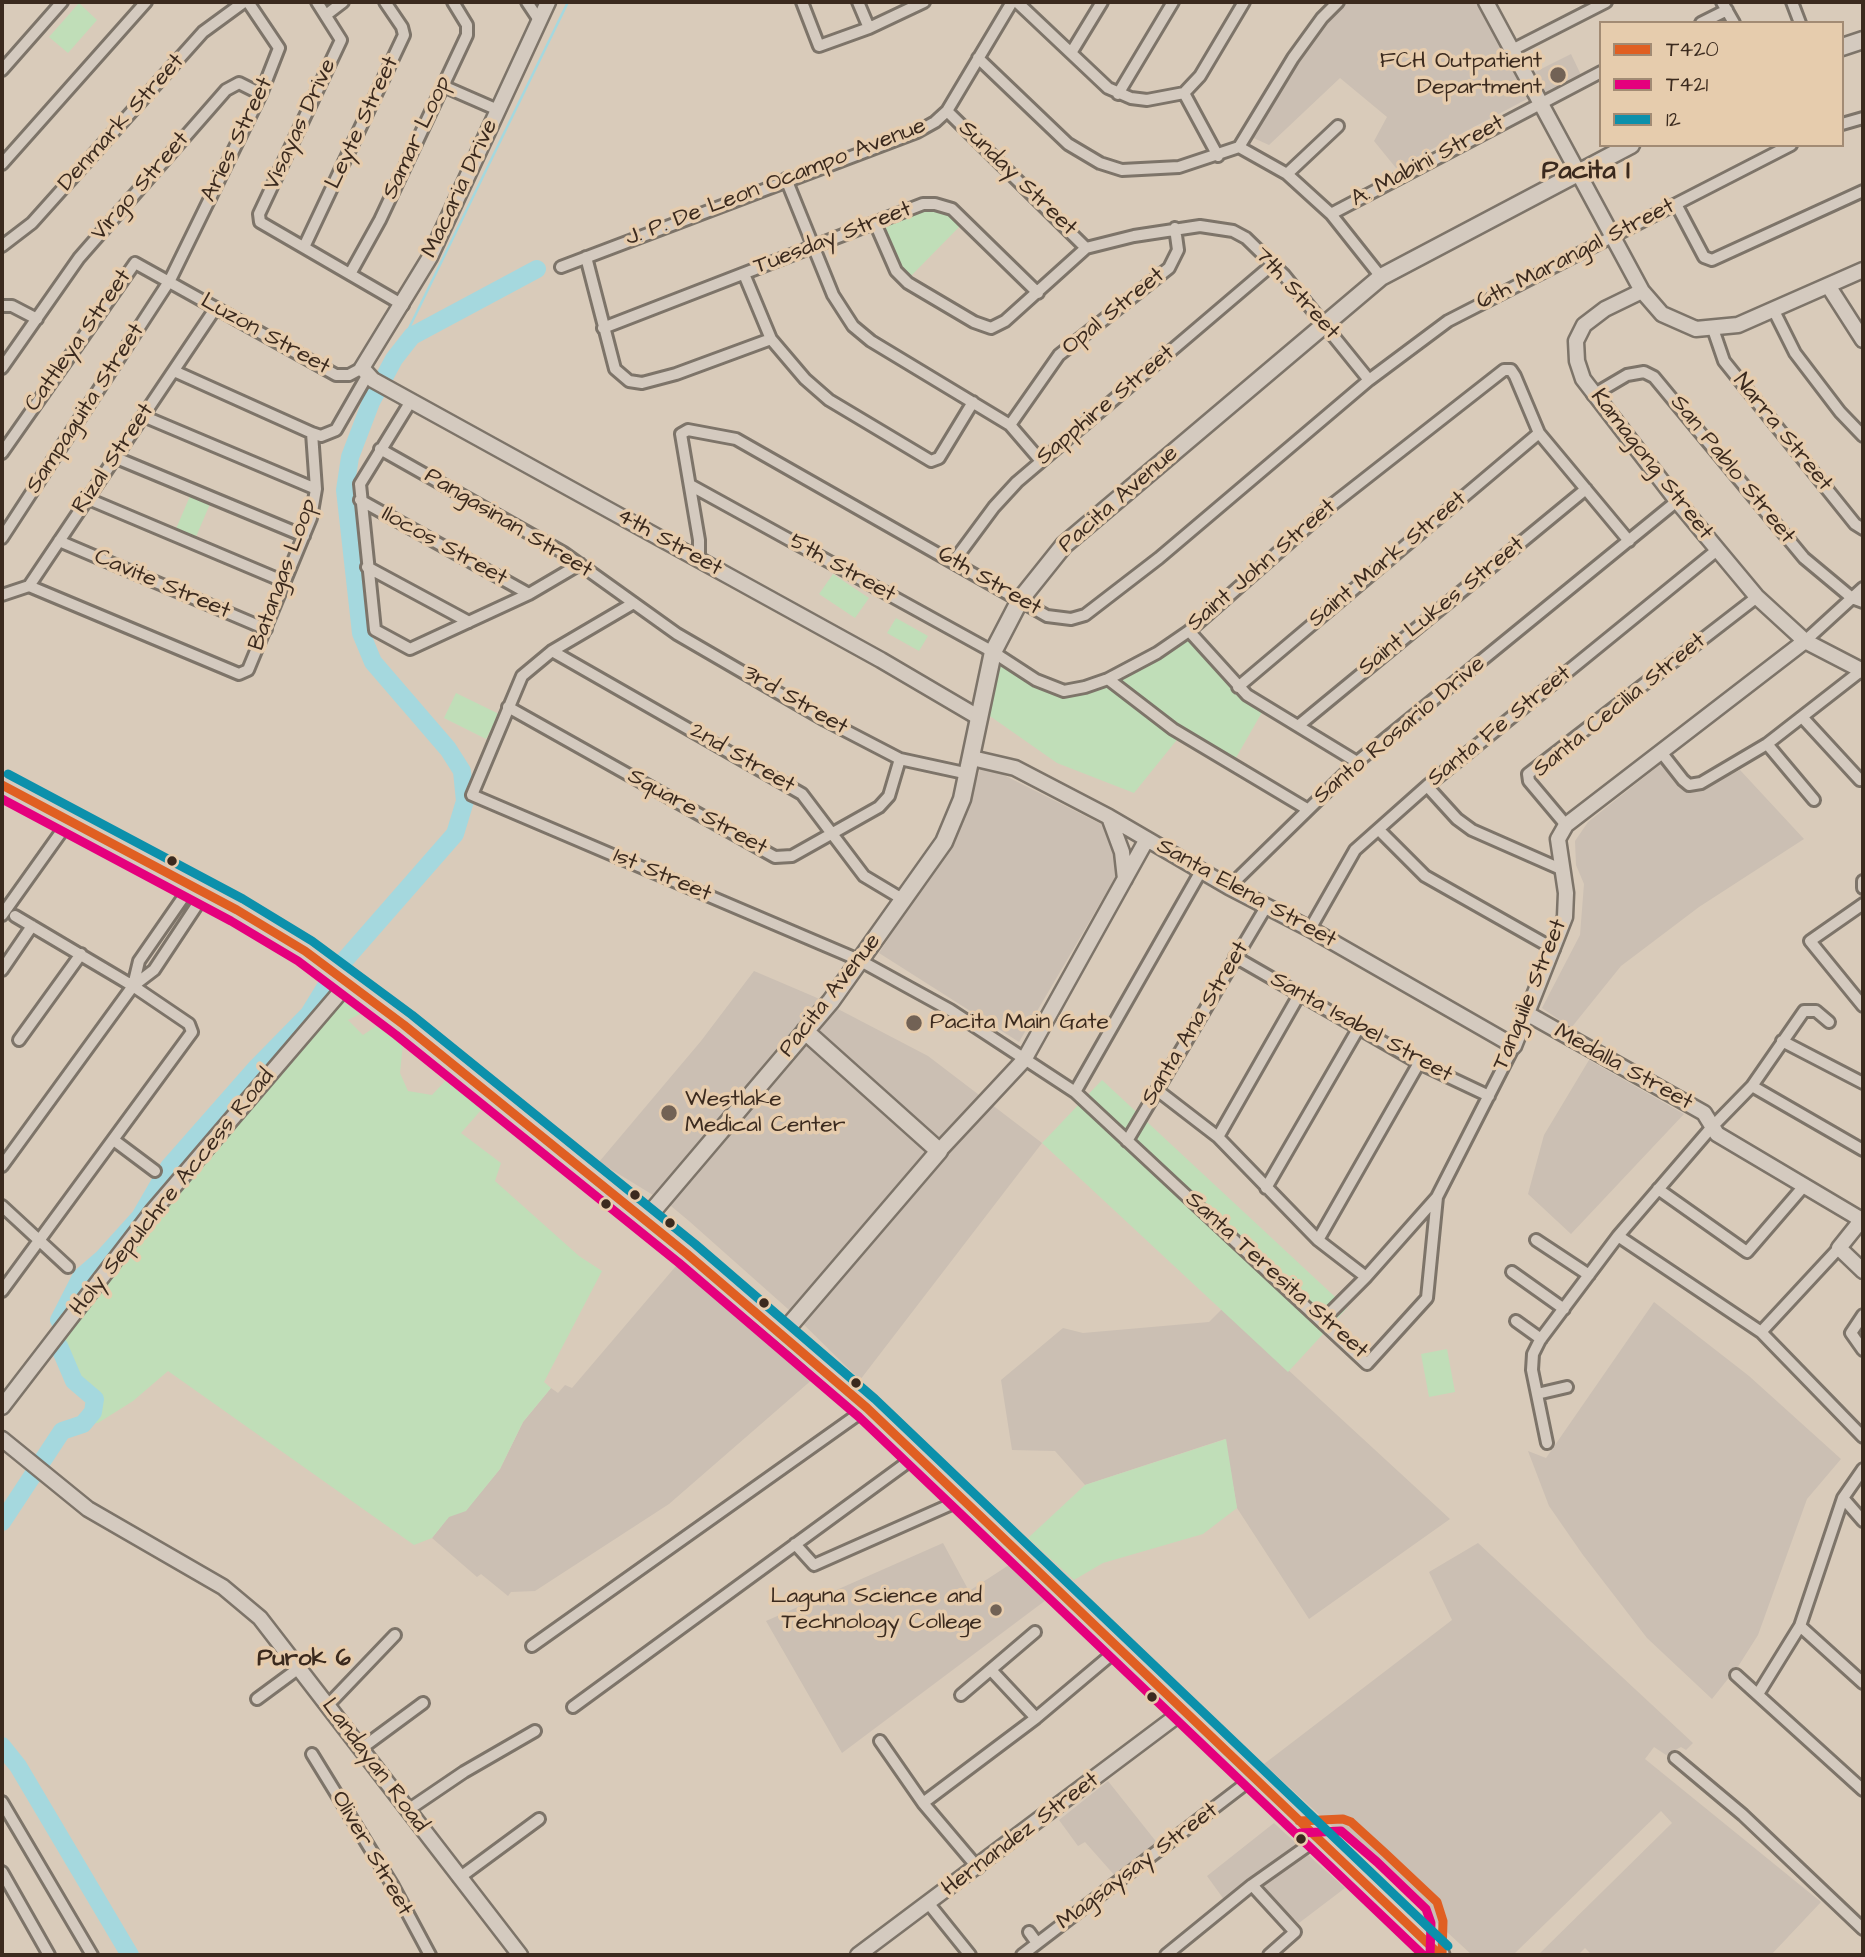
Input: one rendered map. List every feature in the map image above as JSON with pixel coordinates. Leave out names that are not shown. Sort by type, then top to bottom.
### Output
[{"type":"highway","points":[[2,785],[198,890],[340,975],[645,1220],[783,1333],[867,1408],[1182,1712],[1440,1955]]},
{"type":"main road","points":[[1844,46],[1863,40]]},
{"type":"main road","name":"Pacita Avenue","points":[[645,1220],[831,1001],[904,900],[949,831],[970,766],[993,652],[1020,600],[1064,545],[1381,277],[1627,147]]},
{"type":"main road","points":[[783,1333],[939,1152],[805,1031]]},
{"type":"street","points":[[2,70],[62,2]]},
{"type":"street","points":[[2,164],[146,2]]},
{"type":"street","name":"Aries Street","points":[[170,280],[261,94],[279,48],[246,2]]},
{"type":"street","name":"Denmark Street","points":[[2,246],[32,223],[203,32],[246,2]]},
{"type":"street","name":"Visayas Drive","points":[[304,247],[260,222],[259,214],[341,40],[317,2]]},
{"type":"street","points":[[326,15],[343,2]]},
{"type":"street","name":"Leyte Street","points":[[304,247],[404,36],[402,27],[385,2]]},
{"type":"street","name":"Samar Loop","points":[[350,274],[380,220],[467,35],[467,25],[453,2]]},
{"type":"street","points":[[527,2],[539,20]]},
{"type":"street","name":"Macaria Drive","points":[[367,375],[363,361],[403,305],[430,257],[548,2]]},
{"type":"street","points":[[802,2],[819,46],[924,2]]},
{"type":"street","points":[[858,2],[869,27]]},
{"type":"street","points":[[1015,2],[1118,94],[1147,100],[1184,93],[1200,76],[1244,2]]},
{"type":"street","name":"J. P. De Leon Ocampo Avenue","points":[[561,267],[786,179],[917,132],[947,111],[1015,2]]},
{"type":"street","points":[[1071,53],[1102,2]]},
{"type":"street","points":[[1118,94],[1173,2]]},
{"type":"street","points":[[978,58],[1068,144],[1100,163],[1122,170],[1179,167],[1239,147],[1293,58],[1322,18],[1338,2]]},
{"type":"street","points":[[1486,2],[1642,291],[1662,314],[1685,326],[1713,330],[1738,325],[1863,270]]},
{"type":"street","points":[[1512,50],[1606,2]]},
{"type":"street","points":[[1792,2],[1799,21]]},
{"type":"street","points":[[1704,21],[1724,6]]},
{"type":"street","name":"A. Mabini Street","points":[[1331,214],[1599,73]]},
{"type":"street","name":"Virgo Street","points":[[37,319],[79,258],[226,90],[239,83],[261,94]]},
{"type":"street","points":[[443,86],[498,110]]},
{"type":"street","points":[[1184,93],[1218,156]]},
{"type":"street","name":"Sunday Street","points":[[947,111],[1086,248]]},
{"type":"street","points":[[1844,123],[1863,118]]},
{"type":"street","points":[[1287,174],[1338,126]]},
{"type":"street","points":[[1239,147],[1287,174],[1331,214],[1381,277]]},
{"type":"street","name":"6th Marangal Street","points":[[1369,380],[1448,321],[1787,147]]},
{"type":"street","points":[[786,179],[833,295],[853,326],[871,341],[1010,425],[1041,461]]},
{"type":"street","points":[[1676,204],[1704,257],[1712,260],[1863,191]]},
{"type":"street","name":"Tuesday Street","points":[[603,328],[923,205],[935,204],[952,209],[1038,293]]},
{"type":"street","points":[[875,223],[896,271],[908,283],[991,328],[1005,321],[1086,248]]},
{"type":"street","name":"7th Street","points":[[1086,248],[1175,228],[1200,226],[1233,231],[1273,264],[1369,380]]},
{"type":"street","name":"Opal Street","points":[[1010,425],[1059,355],[1169,268],[1178,250],[1175,228]]},
{"type":"street","points":[[304,247],[403,305]]},
{"type":"street","points":[[586,257],[615,369],[629,381],[642,383],[771,339]]},
{"type":"street","name":"Cattleya Street","points":[[2,453],[131,264],[139,264],[170,280]]},
{"type":"street","name":"Sapphire Street","points":[[954,561],[994,506],[1041,461],[1273,264]]},
{"type":"street","points":[[744,274],[771,339],[806,379],[829,400],[931,461],[939,458],[973,402]]},
{"type":"street","name":"Luzon Street","points":[[170,280],[215,309],[336,375],[367,375]]},
{"type":"street","name":"Sampaguita Street","points":[[2,537],[170,280]]},
{"type":"street","points":[[1829,286],[1863,340]]},
{"type":"street","name":"Kamagong Street","points":[[1642,291],[1605,309],[1584,325],[1576,341],[1577,360],[1593,395],[1757,597],[1805,641],[1863,671]]},
{"type":"street","points":[[2,306],[12,306],[37,319],[2,369]]},
{"type":"street","name":"Rizal Street","points":[[29,586],[215,309]]},
{"type":"street","points":[[1774,311],[1795,353],[1840,412],[1863,436]]},
{"type":"street","name":"Narra Street","points":[[1713,330],[1724,361],[1855,524],[1863,529]]},
{"type":"street","name":"Saint John Street","points":[[993,652],[1036,680],[1063,691],[1108,679],[1157,653],[1189,631],[1355,487],[1496,373],[1511,370],[1539,433]]},
{"type":"street","points":[[174,371],[321,436],[336,430],[367,375]]},
{"type":"street","name":"San Pablo Street","points":[[1593,395],[1627,375],[1644,372],[1654,377],[1804,558],[1858,600]]},
{"type":"street","name":"4th Street","points":[[367,375],[407,403],[699,559],[978,717]]},
{"type":"street","name":"6th Street","points":[[699,559],[681,434],[688,430],[736,439],[1020,600],[1058,618],[1078,617],[1096,608],[1369,380]]},
{"type":"street","points":[[407,403],[360,484],[375,630],[410,649],[529,594],[580,564]]},
{"type":"street","points":[[143,416],[316,489]]},
{"type":"street","name":"Batangas Loop","points":[[29,586],[239,674],[248,670],[304,536],[316,489],[312,433]]},
{"type":"street","points":[[1539,433],[1629,541]]},
{"type":"street","name":"Saint Mark Street","points":[[1238,687],[1539,433]]},
{"type":"street","name":"Pangasinan Street","points":[[380,449],[580,564],[632,604]]},
{"type":"street","points":[[114,457],[304,536]]},
{"type":"street","name":"5th Street","points":[[690,485],[993,652]]},
{"type":"street","name":"Saint Lukes Street","points":[[1298,726],[1586,489]]},
{"type":"street","points":[[86,498],[285,582]]},
{"type":"street","name":"Ilocos Street","points":[[360,500],[529,594]]},
{"type":"street","name":"Santo Rosario Drive","points":[[1108,679],[1173,729],[1307,809],[1357,762],[1677,501]]},
{"type":"street","name":"Cavite Street","points":[[59,541],[266,629]]},
{"type":"street","name":"Santa Fe Street","points":[[1310,929],[1355,850],[1427,786],[1717,550]]},
{"type":"street","points":[[367,567],[470,622]]},
{"type":"street","points":[[2,595],[29,586]]},
{"type":"street","points":[[1566,825],[1858,600],[1863,588]]},
{"type":"street","name":"Santa Cecilia Street","points":[[1566,825],[1529,781],[1528,774],[1757,597]]},
{"type":"street","name":"1st Street","points":[[632,604],[552,651],[522,676],[472,795],[859,960],[950,1010],[1075,1092]]},
{"type":"street","name":"3rd Street","points":[[632,604],[677,634],[901,759],[970,766]]},
{"type":"street","points":[[1189,631],[1238,687],[1357,762]]},
{"type":"street","name":"2nd Street","points":[[552,651],[802,794],[864,876],[904,900]]},
{"type":"street","points":[[1661,752],[1689,785],[1701,783],[1767,744],[1863,671]]},
{"type":"street","name":"Square Street","points":[[508,707],[775,857],[792,856],[879,807],[889,796],[901,759]]},
{"type":"street","points":[[1802,717],[1860,780],[1863,778]]},
{"type":"street","points":[[1767,744],[1814,800]]},
{"type":"street","name":"Santa Elena Street","points":[[970,766],[1015,768],[1109,817],[1514,1046]]},
{"type":"street","points":[[1427,786],[1457,819],[1472,830],[1563,870]]},
{"type":"street","points":[[1229,887],[1307,809]]},
{"type":"street","points":[[1109,817],[1122,852],[1125,878]]},
{"type":"street","points":[[2,915],[69,821]]},
{"type":"street","name":"Tanguile Street","points":[[1322,1321],[1366,1277],[1437,1197],[1514,1046],[1555,949],[1565,917],[1563,870],[1558,839],[1566,825]]},
{"type":"street","points":[[1378,830],[1425,876],[1555,949]]},
{"type":"street","points":[[939,1152],[1024,1060],[1147,839]]},
{"type":"street","points":[[1075,1092],[1201,871]]},
{"type":"street","points":[[133,986],[139,961],[198,890]]},
{"type":"street","points":[[2,1166],[133,986],[154,971],[198,890]]},
{"type":"street","points":[[1863,904],[1810,941],[1863,1006]]},
{"type":"street","name":"Santa Ana Street","points":[[1126,1141],[1266,907]]},
{"type":"street","points":[[2,1291],[192,1032],[189,1024],[133,986],[15,916]]},
{"type":"street","points":[[2,970],[32,926]]},
{"type":"street","points":[[19,1040],[81,954]]},
{"type":"street","name":"Santa Isabel Street","points":[[1235,957],[1419,1063],[1489,1096]]},
{"type":"street","name":"Holy Sepulchre Access Road","points":[[2,1407],[340,975]]},
{"type":"street","points":[[1218,1137],[1300,995]]},
{"type":"street","points":[[1547,1443],[1532,1370],[1533,1353],[1541,1339],[1618,1236],[1711,1128],[1752,1086],[1782,1041],[1808,1009],[1829,1022]]},
{"type":"street","name":"Medalla Street","points":[[1528,1014],[1704,1113],[1717,1134],[1862,1219]]},
{"type":"street","points":[[1266,1188],[1358,1029]]},
{"type":"street","points":[[1782,1041],[1863,1083]]},
{"type":"street","points":[[1318,1240],[1419,1063]]},
{"type":"street","points":[[1752,1086],[1863,1150]]},
{"type":"street","points":[[1157,1090],[1218,1137],[1318,1240],[1366,1277]]},
{"type":"street","name":"Santa Teresita Street","points":[[1075,1092],[1368,1363],[1427,1298],[1437,1197]]},
{"type":"street","points":[[115,1140],[155,1171]]},
{"type":"street","points":[[1658,1189],[1747,1252],[1804,1186]]},
{"type":"street","points":[[2,1206],[39,1244],[68,1267]]},
{"type":"street","points":[[1761,1332],[1839,1248],[1862,1219]]},
{"type":"street","points":[[1618,1236],[1761,1332],[1863,1437]]},
{"type":"street","points":[[1536,1240],[1589,1275]]},
{"type":"street","points":[[1839,1248],[1863,1271]]},
{"type":"street","points":[[1512,1272],[1563,1309]]},
{"type":"street","points":[[1863,1315],[1851,1333],[1863,1350]]},
{"type":"street","points":[[1516,1321],[1541,1339]]},
{"type":"street","points":[[1537,1394],[1567,1387]]},
{"type":"street","points":[[532,1646],[867,1408]]},
{"type":"street","name":"Landayan Road","points":[[2,1439],[88,1509],[223,1587],[260,1618],[520,1955]]},
{"type":"street","points":[[573,1707],[916,1456]]},
{"type":"street","points":[[1758,1694],[1800,1626],[1843,1498],[1863,1469]]},
{"type":"street","points":[[1843,1498],[1863,1521]]},
{"type":"street","points":[[795,1544],[814,1565],[963,1499]]},
{"type":"street","points":[[1800,1626],[1863,1683]]},
{"type":"street","points":[[961,1695],[1035,1632]]},
{"type":"street","points":[[328,1705],[395,1635]]},
{"type":"street","points":[[923,1803],[1036,1718],[1118,1649]]},
{"type":"street","points":[[257,1699],[299,1668]]},
{"type":"street","points":[[991,1671],[1036,1718]]},
{"type":"street","points":[[1736,1675],[1863,1790]]},
{"type":"street","points":[[362,1748],[423,1703]]},
{"type":"street","name":"Hernandez Street","points":[[858,1955],[978,1868],[1182,1712]]},
{"type":"street","points":[[408,1810],[464,1772],[535,1731]]},
{"type":"street","points":[[880,1741],[923,1803],[978,1868]]},
{"type":"street","name":"Oliver Street","points":[[312,1754],[393,1886],[430,1955]]},
{"type":"street","points":[[1675,1758],[1743,1815],[1863,1929]]},
{"type":"street","name":"Magsaysay Street","points":[[1022,1955],[1254,1778]]},
{"type":"street","points":[[2,1801],[92,1955]]},
{"type":"street","points":[[459,1878],[539,1819]]},
{"type":"street","points":[[1166,1955],[1179,1952],[1252,1885],[1317,1839]]},
{"type":"street","points":[[2,1872],[49,1955]]},
{"type":"street","points":[[1252,1885],[1295,1932],[1269,1955]]},
{"type":"street","points":[[929,1904],[970,1955]]},
{"type":"street","points":[[1029,1932],[1037,1943]]},
{"type":"shaded area","points":[[1349,2],[1478,2],[1529,98],[1396,168],[1374,141],[1387,117],[1340,78],[1269,145],[1249,136],[1331,11]]},
{"type":"shaded area","name":"FCH Outpatient Department","points":[[1571,54],[1582,77],[1546,95],[1535,72]]},
{"type":"shaded area","points":[[1667,759],[1695,792],[1740,770],[1804,839],[1699,907],[1621,966],[1571,1028],[1542,1008],[1580,935],[1584,884],[1576,865],[1575,841],[1588,822]]},
{"type":"shaded area","points":[[982,764],[1105,826],[1119,871],[1019,1042],[879,953],[962,823]]},
{"type":"shaded area","points":[[754,971],[815,997],[928,1056],[1042,1143],[860,1380],[788,1309],[689,1221],[671,1206],[599,1162],[701,1041]]},
{"type":"shaded area","points":[[1589,1060],[1684,1114],[1571,1234],[1528,1194],[1544,1135]]},
{"type":"shaded area","points":[[676,1266],[814,1378],[669,1504],[535,1591],[511,1592],[508,1596],[481,1574],[477,1577],[432,1538],[449,1516],[466,1510],[500,1469],[523,1422],[551,1388],[558,1393],[565,1385],[572,1388]]},
{"type":"shaded area","points":[[1654,1302],[1749,1376],[1841,1459],[1807,1499],[1758,1635],[1712,1699],[1647,1638],[1583,1555],[1549,1506],[1528,1451],[1546,1458]]},
{"type":"shaded area","points":[[1222,1309],[1450,1519],[1309,1619],[1237,1508],[1225,1439],[1085,1485],[1055,1451],[1012,1450],[1001,1380],[1063,1328],[1083,1333],[1209,1322]]},
{"type":"shaded area","points":[[943,1543],[969,1591],[1009,1565],[1046,1600],[842,1753],[766,1621]]},
{"type":"shaded area","points":[[1478,1543],[1693,1743],[1686,1750],[1681,1747],[1666,1755],[1654,1747],[1645,1759],[1821,1902],[1771,1955],[1592,1955],[1585,1948],[1578,1955],[1538,1955],[1672,1823],[1661,1811],[1513,1955],[1472,1955],[1264,1764],[1452,1620],[1429,1572]]},
{"type":"shaded area","points":[[1108,1781],[1158,1844],[1116,1877],[1085,1842],[1078,1846],[1059,1820]]},
{"type":"shaded area","points":[[1274,1823],[1298,1845],[1225,1901],[1207,1876]]},
{"type":"shaded area","points":[[1307,1854],[1345,1888],[1299,1923],[1265,1892],[1265,1882]]},
{"type":"green space","points":[[79,3],[97,20],[68,53],[49,37]]},
{"type":"green space","points":[[935,204],[963,223],[907,280],[875,223]]},
{"type":"green space","points":[[190,496],[210,504],[195,539],[175,531]]},
{"type":"green space","points":[[833,574],[869,598],[855,618],[819,594]]},
{"type":"green space","points":[[896,618],[928,636],[919,651],[887,633]]},
{"type":"green space","points":[[1189,637],[1265,707],[1233,763],[1173,729],[1110,679]]},
{"type":"green space","points":[[995,654],[1064,692],[1108,679],[1180,736],[1134,793],[1057,763],[987,714]]},
{"type":"green space","points":[[456,693],[499,714],[486,739],[444,718]]},
{"type":"green space","points":[[334,986],[372,1008],[348,1020],[363,1035],[381,1023],[403,1044],[400,1073],[408,1091],[432,1095],[449,1077],[482,1109],[461,1133],[501,1163],[495,1181],[579,1256],[602,1271],[544,1382],[551,1388],[523,1422],[500,1469],[466,1511],[449,1517],[432,1538],[414,1545],[168,1371],[133,1401],[98,1423],[83,1424],[93,1412],[95,1399],[74,1381],[59,1346],[59,1320],[81,1277],[103,1258],[140,1217],[178,1166],[268,1065],[312,1024]]},
{"type":"green space","points":[[1102,1080],[1347,1308],[1288,1372],[1042,1143]]},
{"type":"green space","points":[[1447,1349],[1455,1392],[1429,1397],[1421,1354]]},
{"type":"green space","points":[[1226,1439],[1237,1508],[1203,1534],[1103,1563],[1074,1580],[1028,1538],[1085,1485]]},
{"type":"waterway","points":[[394,359],[568,2]]},
{"type":"waterway","points":[[59,1320],[81,1277],[103,1258],[140,1217],[169,1167],[257,1067],[309,1014],[336,970],[455,834],[465,801],[462,771],[448,749],[373,662],[361,633],[345,490],[350,457],[371,402],[394,359],[412,336],[537,269]]},
{"type":"waterway","points":[[2,1522],[62,1431],[83,1424],[93,1412],[95,1399],[74,1381],[59,1346]]},
{"type":"waterway","points":[[2,1746],[18,1766],[130,1955]]},
{"type":"transit line","name":"12","points":[[8,774],[243,899],[312,941],[412,1015],[695,1244],[875,1399],[1448,1946]]},
{"type":"transit line","name":"T420","points":[[2,785],[237,910],[305,951],[404,1025],[687,1254],[867,1408],[1440,1955]]},
{"type":"transit line","name":"T421","points":[[2,799],[231,921],[298,961],[396,1035],[679,1263],[859,1417],[1423,1955]]},
{"type":"transit line","name":"T420","points":[[1299,1821],[1343,1819],[1351,1822],[1385,1853],[1437,1902],[1443,1921],[1442,1955]]},
{"type":"transit line","name":"T421","points":[[1300,1833],[1341,1831],[1377,1862],[1426,1909],[1431,1923],[1430,1955]]},
{"type":"place","name":"FCH Outpatient Department","points":[[1558,75]]},
{"type":"place","name":"Pacita Main Gate","points":[[914,1023]]},
{"type":"place","name":"Westlake Medical Center","points":[[669,1113]]},
{"type":"place","name":"Laguna Science and Technology College","points":[[996,1610]]},
{"type":"district","name":"Pacita I","points":[[1586,173]]},
{"type":"district","name":"Purok 6","points":[[304,1660]]}]
